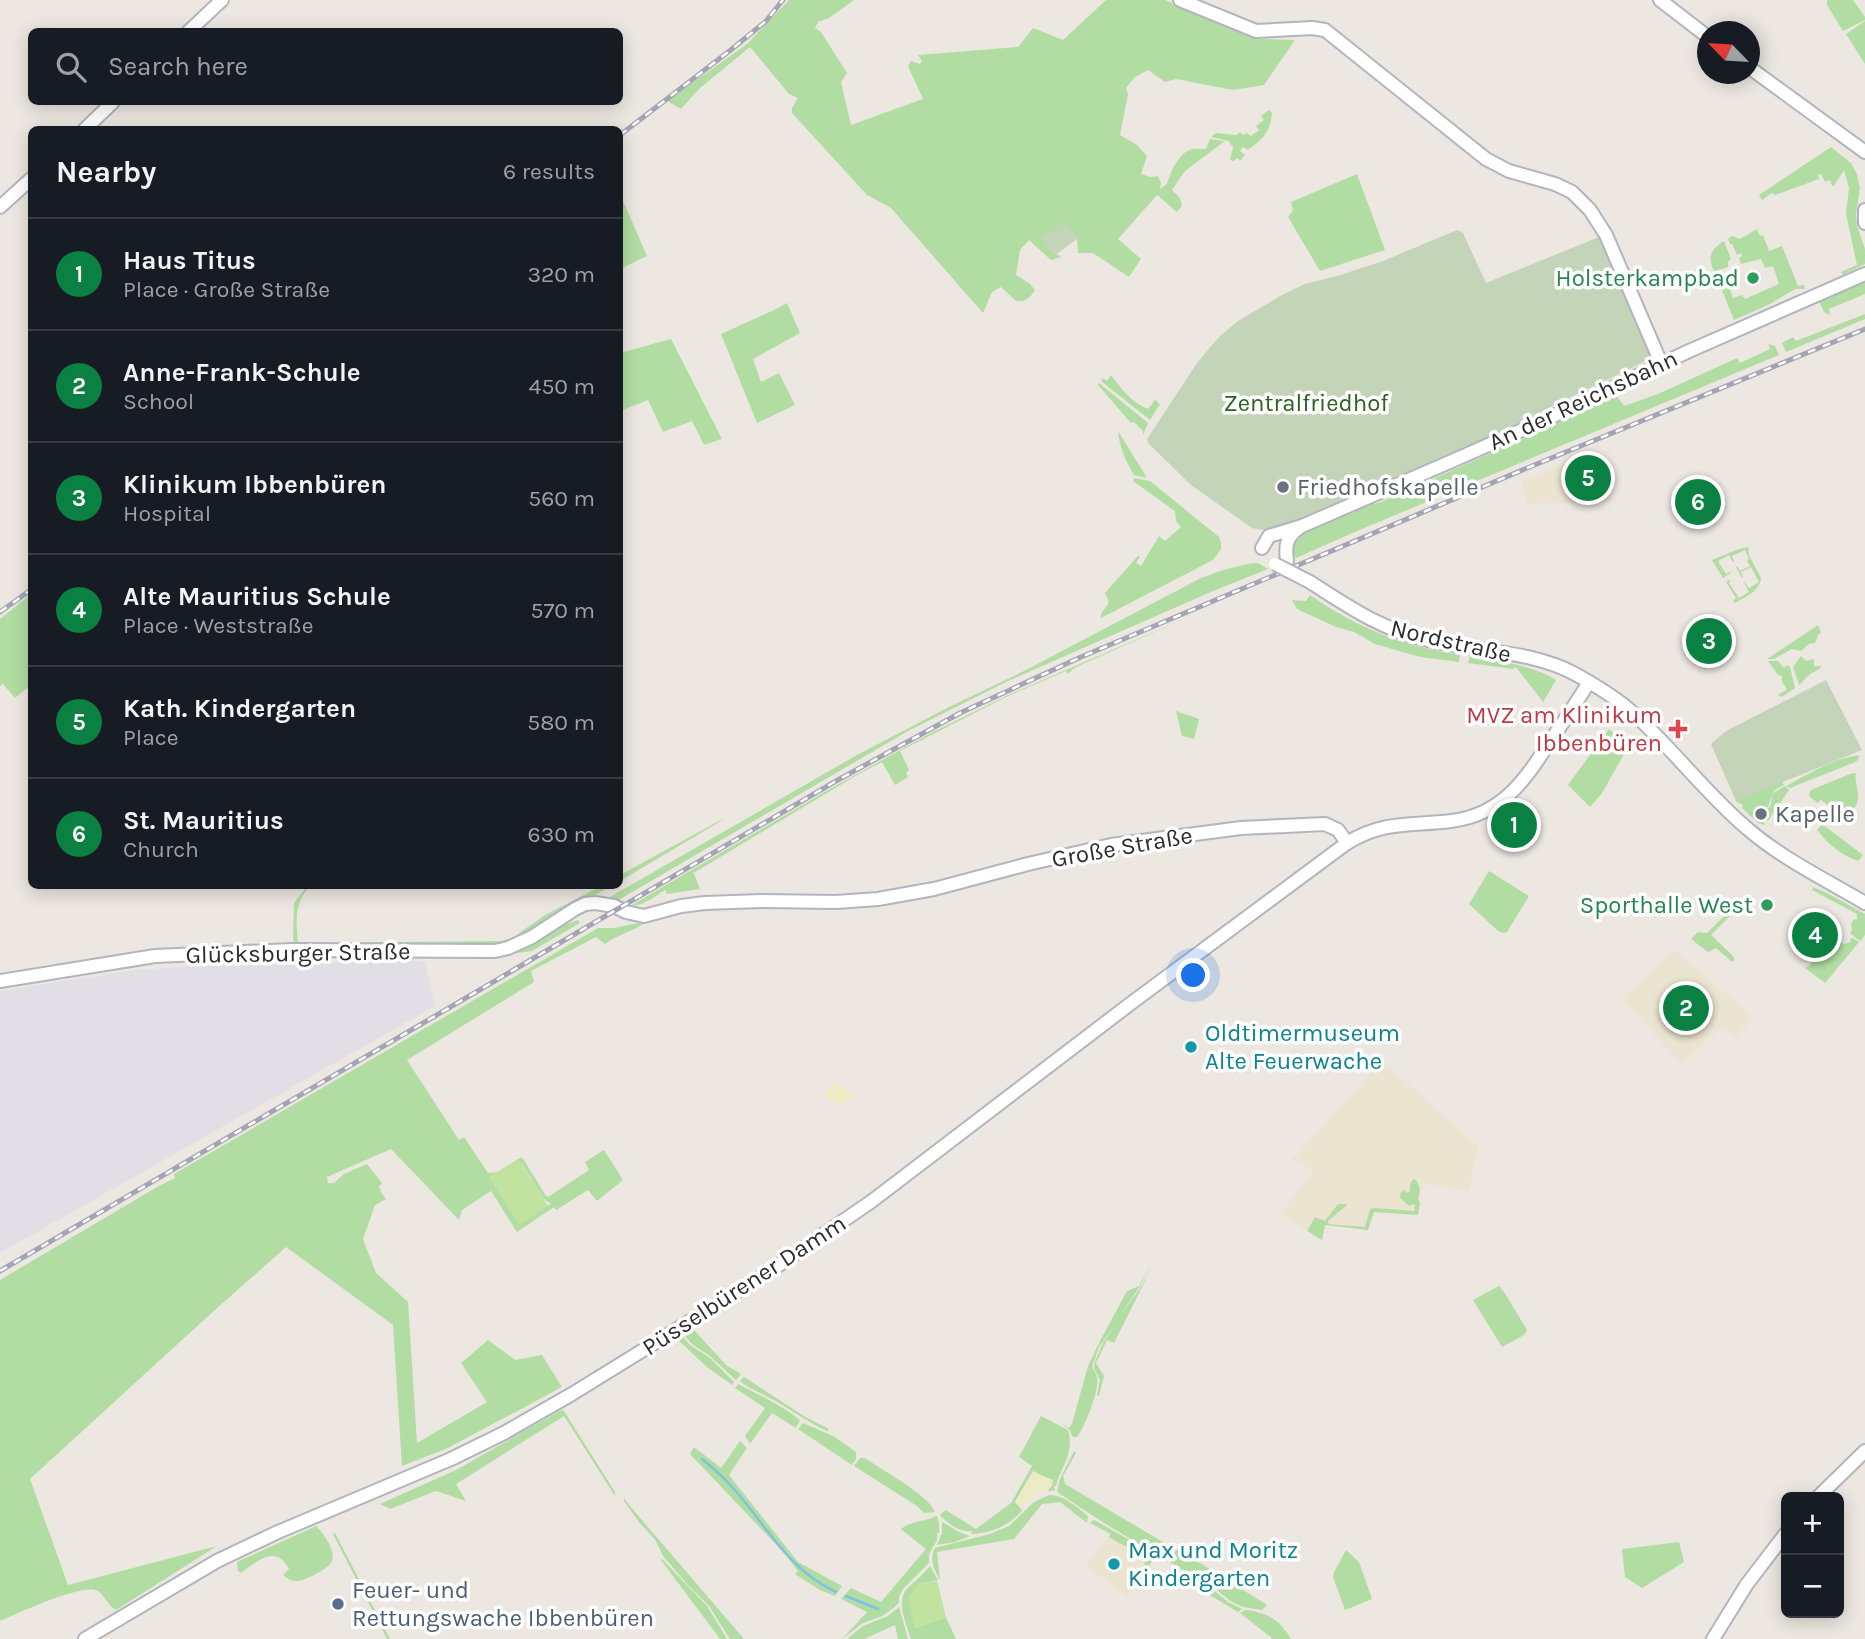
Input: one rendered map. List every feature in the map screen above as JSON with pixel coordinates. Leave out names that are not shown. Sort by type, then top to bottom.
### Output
[{"type":"main road","points":[[192,28],[222,0]]},
{"type":"main road","points":[[1180,0],[1256,31],[1312,28],[1325,30],[1486,159],[1509,171],[1555,184],[1578,197],[1597,218],[1610,243],[1661,363]]},
{"type":"main road","points":[[1660,0],[1697,29]]},
{"type":"main road","points":[[1760,76],[1862,150],[1865,162]]},
{"type":"main road","points":[[87,126],[110,105]]},
{"type":"main road","points":[[0,207],[28,182]]},
{"type":"main road","points":[[1865,210],[1865,223]]},
{"type":"main road","name":"An der Reichsbahn","points":[[1262,548],[1269,536],[1302,526],[1549,418],[1661,363],[1865,274]]},
{"type":"main road","name":"An der Reichsbahn","points":[[1262,548],[1290,535],[1302,526]]},
{"type":"main road","points":[[1262,548],[1266,558],[1281,562],[1290,535]]},
{"type":"main road","name":"Nordstraße","points":[[1281,562],[1366,618],[1395,630],[1440,643],[1492,650],[1558,665],[1589,682],[1634,713],[1747,829],[1784,856],[1865,903]]},
{"type":"main road","points":[[1348,843],[1369,831],[1386,826],[1466,818],[1480,814],[1503,800],[1520,785],[1538,761],[1589,682]]},
{"type":"main road","name":"Große Straße","points":[[585,904],[614,906],[644,916],[705,903],[878,900],[934,889],[1111,845],[1241,828],[1325,824],[1338,830],[1348,843]]},
{"type":"main road","name":"Püsselbürener Damm","points":[[85,1639],[217,1561],[278,1532],[451,1460],[504,1433],[790,1259],[873,1201],[1141,996],[1348,843]]},
{"type":"main road","name":"Glücksburger Straße","points":[[0,981],[167,956],[292,950],[495,951],[532,937],[585,904]]},
{"type":"main road","points":[[1823,1492],[1865,1451]]},
{"type":"main road","points":[[1713,1639],[1747,1584],[1781,1540]]},
{"type":"shaded area","points":[[1592,452],[1612,501],[1527,504],[1521,482]]},
{"type":"shaded area","points":[[1675,950],[1754,1018],[1735,1037],[1723,1026],[1682,1063],[1621,999]]},
{"type":"shaded area","points":[[425,961],[435,1006],[0,1253],[0,991],[135,970],[224,964]]},
{"type":"shaded area","points":[[1378,1064],[1385,1064],[1479,1147],[1469,1191],[1423,1183],[1418,1215],[1374,1212],[1368,1230],[1325,1225],[1322,1240],[1281,1214],[1314,1170],[1291,1159],[1296,1157]]},
{"type":"shaded area","points":[[1111,1534],[1135,1546],[1151,1564],[1126,1597],[1086,1565]]},
{"type":"green space","points":[[789,0],[854,0],[829,18],[818,22],[815,28],[821,32],[847,73],[841,82],[851,125],[923,99],[908,66],[911,61],[920,64],[922,61],[918,55],[1018,47],[1033,28],[1063,40],[1106,0],[1165,0],[1260,39],[1295,40],[1264,85],[1233,90],[1176,79],[1165,82],[1148,70],[1135,77],[1126,88],[1128,94],[1120,135],[1137,145],[1147,156],[1141,174],[1158,176],[1160,189],[1167,184],[1181,156],[1189,150],[1206,149],[1210,139],[1225,141],[1185,171],[1172,190],[1180,198],[1182,206],[1177,212],[1157,195],[1118,239],[1141,259],[1129,277],[1093,253],[1078,253],[1077,239],[1050,250],[1061,257],[1051,260],[1029,240],[1020,250],[1016,275],[1035,290],[1027,299],[1016,301],[1001,287],[992,292],[983,313],[891,208],[867,195],[792,113],[798,98],[789,94],[750,47],[699,89],[681,109],[667,101],[747,44]]},
{"type":"green space","points":[[1827,0],[1853,0],[1865,20],[1843,31],[1827,5]]},
{"type":"green space","points":[[1865,21],[1865,64],[1846,34]]},
{"type":"green space","points":[[1269,110],[1272,113],[1268,130],[1248,150],[1243,147],[1240,151],[1245,155],[1240,161],[1238,158],[1230,160],[1233,148],[1229,141],[1211,137],[1216,133],[1236,135],[1240,132],[1251,136],[1259,130],[1256,126],[1264,120],[1261,116]]},
{"type":"green space","points":[[1831,147],[1851,163],[1860,188],[1856,214],[1865,249],[1865,264],[1843,275],[1841,272],[1857,265],[1846,214],[1849,188],[1844,170],[1833,187],[1830,180],[1825,182],[1821,174],[1818,175],[1819,179],[1775,195],[1772,193],[1762,200],[1759,195]]},
{"type":"green space","points":[[1357,174],[1385,250],[1320,271],[1288,217],[1293,210],[1291,202]]},
{"type":"green space","points":[[623,201],[647,256],[623,268]]},
{"type":"green space","points":[[1063,222],[1077,239],[1057,254],[1041,239]]},
{"type":"green space","points":[[1757,229],[1760,236],[1763,235],[1769,251],[1782,246],[1798,286],[1804,285],[1805,289],[1795,289],[1734,320],[1716,275],[1724,273],[1733,298],[1742,295],[1745,299],[1779,284],[1773,266],[1765,268],[1761,259],[1741,264],[1741,253],[1737,255],[1728,239],[1732,236],[1740,239]]},
{"type":"green space","name":"Zentralfriedhof","points":[[1457,230],[1463,233],[1486,283],[1599,237],[1652,358],[1391,481],[1288,524],[1263,530],[1252,528],[1191,485],[1148,443],[1147,439],[1197,363],[1219,337],[1238,321],[1305,284],[1383,261]]},
{"type":"green space","points":[[1724,241],[1731,259],[1728,267],[1714,272],[1711,254]]},
{"type":"green space","points":[[1865,281],[1865,294],[1829,309],[1830,315],[1824,312],[1819,301]]},
{"type":"green space","points":[[787,303],[800,333],[753,359],[761,382],[779,373],[795,405],[757,423],[721,334]]},
{"type":"green space","points":[[1865,314],[1865,319],[1786,352],[1782,343],[1793,337],[1796,341]]},
{"type":"green space","points":[[671,339],[722,439],[704,445],[692,421],[663,432],[648,400],[623,410],[623,352]]},
{"type":"green space","points":[[1768,344],[1775,346],[1779,355],[1296,558],[1292,552],[1292,542],[1296,536],[1379,503],[1616,395],[1624,406],[1658,394],[1737,358],[1740,363],[1770,349]]},
{"type":"green space","points":[[1111,375],[1127,395],[1142,406],[1148,409],[1155,400],[1160,404],[1150,420],[1101,381],[1102,378],[1107,381]]},
{"type":"green space","points":[[1099,383],[1148,423],[1143,435],[1143,431],[1134,422],[1131,423]]},
{"type":"green space","points":[[1118,431],[1147,478],[1134,475],[1121,448]]},
{"type":"green space","points":[[1134,478],[1150,481],[1219,537],[1221,549],[1213,560],[1101,618],[1109,602],[1105,593],[1138,556],[1140,557],[1136,563],[1141,566],[1159,536],[1165,541],[1181,527],[1176,521],[1175,511],[1133,481]]},
{"type":"green space","points":[[1748,547],[1749,555],[1761,578],[1760,583],[1751,593],[1735,603],[1733,601],[1736,598],[1726,582],[1731,579],[1729,583],[1739,598],[1749,592],[1744,583],[1749,588],[1759,582],[1751,567],[1741,572],[1742,578],[1736,567],[1740,571],[1750,566],[1745,550],[1732,556],[1733,562],[1729,555],[1718,561],[1726,574],[1731,573],[1723,578],[1712,560]]},
{"type":"green space","points":[[1258,563],[1268,569],[1008,681],[908,731],[617,901],[610,897],[857,755],[949,707],[1024,671],[1199,579]]},
{"type":"green space","points":[[1310,595],[1381,634],[1460,655],[1459,662],[1420,657],[1375,644],[1354,632],[1297,609],[1292,600],[1306,601]]},
{"type":"green space","points":[[28,596],[28,689],[15,698],[3,684],[0,686],[0,619]]},
{"type":"green space","points":[[1182,620],[1083,664],[1068,674],[1066,671],[1008,696],[900,751],[909,770],[906,773],[908,777],[895,785],[882,762],[857,775],[692,874],[700,889],[667,894],[665,890],[645,903],[632,905],[828,790],[929,734],[1008,695]]},
{"type":"green space","points":[[1818,625],[1821,632],[1815,643],[1809,644],[1801,651],[1792,649],[1774,659],[1767,659]]},
{"type":"green space","points":[[1470,656],[1526,667],[1556,680],[1543,702],[1516,667],[1513,669],[1468,663]]},
{"type":"green space","points":[[1801,656],[1806,661],[1814,659],[1814,666],[1821,668],[1799,685],[1793,667]]},
{"type":"green space","points":[[1768,661],[1778,661],[1784,668],[1787,665],[1790,667],[1795,688],[1782,697],[1778,695],[1787,689],[1782,682],[1782,676],[1778,675]]},
{"type":"green space","points":[[1826,680],[1862,750],[1736,801],[1711,744],[1726,731]]},
{"type":"green space","points":[[1176,711],[1199,719],[1194,739],[1182,736]]},
{"type":"green space","points":[[1609,729],[1628,747],[1602,793],[1590,807],[1568,785]]},
{"type":"green space","points":[[1859,755],[1858,760],[1853,763],[1790,788],[1786,786],[1830,763]]},
{"type":"green space","points":[[1856,773],[1857,801],[1847,820],[1821,800],[1817,803],[1810,797],[1811,790]]},
{"type":"green space","points":[[1781,779],[1784,785],[1773,793],[1769,805],[1756,814],[1764,825],[1758,823],[1742,808],[1743,805],[1735,801]]},
{"type":"green space","points":[[1785,786],[1789,790],[1768,821],[1764,818],[1771,805],[1772,794]]},
{"type":"green space","points":[[726,818],[623,879],[623,873]]},
{"type":"green space","points":[[1822,824],[1863,855],[1858,861],[1840,852],[1826,840],[1817,830]]},
{"type":"green space","points":[[1489,871],[1529,896],[1507,932],[1498,931],[1469,904]]},
{"type":"green space","points":[[1813,887],[1865,914],[1865,935],[1860,941],[1850,933],[1851,924],[1857,919],[1857,914],[1812,890]]},
{"type":"green space","points":[[308,889],[297,913],[298,943],[501,941],[512,938],[545,915],[595,889],[606,889],[540,927],[504,944],[297,945],[293,940],[294,903]]},
{"type":"green space","points":[[1726,914],[1730,916],[1711,935],[1733,956],[1735,959],[1732,962],[1716,948],[1708,952],[1691,939],[1698,932],[1707,933]]},
{"type":"green space","points":[[578,920],[580,923],[532,951],[503,955],[432,957],[522,947]]},
{"type":"green space","points":[[648,921],[605,944],[596,937],[531,971],[534,982],[407,1060],[459,1140],[464,1137],[488,1173],[498,1172],[490,1177],[518,1222],[551,1204],[543,1198],[517,1160],[522,1157],[548,1197],[589,1170],[585,1162],[604,1150],[623,1180],[597,1201],[588,1190],[556,1210],[554,1207],[517,1232],[491,1191],[462,1210],[459,1220],[391,1149],[327,1177],[328,1183],[334,1183],[344,1174],[367,1164],[382,1183],[378,1188],[381,1188],[380,1191],[386,1199],[375,1205],[363,1239],[376,1273],[408,1302],[417,1443],[487,1402],[461,1363],[488,1340],[515,1360],[542,1355],[562,1387],[448,1448],[402,1466],[393,1325],[286,1247],[30,1479],[68,1585],[217,1546],[116,1610],[98,1591],[90,1589],[50,1600],[0,1621],[0,1280],[175,1178],[174,1174],[598,928],[614,928]]},
{"type":"green space","points":[[1851,938],[1859,942],[1825,983],[1805,968],[1818,954],[1833,949],[1841,942],[1850,942]]},
{"type":"green space","points":[[518,1159],[548,1206],[519,1225],[489,1177]]},
{"type":"green space","points":[[1413,1179],[1420,1189],[1418,1215],[1374,1212],[1368,1230],[1325,1225],[1322,1240],[1307,1231],[1315,1217],[1325,1221],[1338,1204],[1347,1205],[1328,1221],[1328,1224],[1365,1227],[1370,1209],[1374,1208],[1414,1211],[1415,1204],[1409,1206],[1400,1198],[1401,1192],[1410,1191]]},
{"type":"green space","points":[[1151,1263],[1140,1286],[1120,1316],[1141,1287],[1154,1263],[1114,1343],[1107,1340],[1096,1363],[1104,1376],[1099,1396],[1100,1380],[1094,1368],[1095,1361],[1103,1343],[1119,1320],[1099,1347],[1092,1367],[1097,1377],[1094,1399],[1080,1432],[1077,1437],[1073,1437],[1069,1429],[1061,1423],[1069,1428],[1072,1424],[1088,1366],[1100,1341],[1127,1291],[1139,1286]]},
{"type":"green space","points":[[1499,1286],[1527,1330],[1524,1335],[1502,1347],[1473,1300]]},
{"type":"green space","points":[[693,1329],[726,1365],[741,1374],[736,1380],[684,1335]]},
{"type":"green space","points":[[682,1336],[690,1345],[710,1358],[734,1382],[732,1385],[707,1367],[677,1339]]},
{"type":"green space","points":[[744,1377],[829,1429],[827,1431],[819,1427],[746,1385],[740,1381]]},
{"type":"green space","points":[[738,1384],[800,1420],[796,1428],[772,1413],[750,1444],[745,1436],[765,1408],[735,1388]]},
{"type":"green space","points":[[561,1410],[615,1492],[615,1496],[564,1416],[456,1484],[466,1501],[436,1491],[390,1509],[380,1504],[456,1470]]},
{"type":"green space","points":[[1041,1416],[1068,1430],[1070,1438],[1069,1453],[1054,1486],[1055,1491],[1048,1490],[1053,1480],[1033,1472],[1015,1502],[1021,1512],[1005,1525],[986,1532],[971,1534],[972,1531],[959,1529],[943,1518],[940,1515],[946,1510],[976,1529],[1011,1503],[1032,1466],[1019,1457]]},
{"type":"green space","points":[[803,1423],[833,1436],[856,1452],[852,1465],[798,1429]]},
{"type":"green space","points":[[740,1441],[747,1448],[729,1475],[798,1562],[842,1586],[835,1596],[795,1574],[798,1571],[785,1554],[690,1454],[694,1447],[721,1468]]},
{"type":"green space","points":[[1074,1451],[1076,1453],[1063,1476],[1065,1484],[1173,1548],[1167,1558],[1164,1559],[1104,1523],[1057,1492],[1060,1479]]},
{"type":"green space","points":[[860,1458],[868,1460],[915,1491],[935,1512],[924,1513],[854,1466]]},
{"type":"green space","points":[[1049,1495],[1075,1505],[1088,1516],[1087,1523],[1060,1502],[1042,1504],[1014,1539],[937,1552],[940,1580],[932,1560],[935,1548],[990,1534],[1009,1526],[1034,1502]]},
{"type":"green space","points":[[624,1498],[744,1639],[730,1639],[709,1606],[663,1556],[656,1541],[639,1522]]},
{"type":"green space","points":[[937,1516],[939,1533],[929,1554],[929,1563],[903,1589],[899,1602],[882,1616],[863,1623],[842,1639],[867,1612],[841,1599],[851,1588],[881,1602],[926,1549],[901,1529]]},
{"type":"green space","points":[[1094,1520],[1156,1556],[1141,1576],[1145,1564],[1141,1559],[1109,1537],[1111,1534],[1090,1523]]},
{"type":"green space","points":[[942,1522],[970,1536],[937,1545],[942,1533]]},
{"type":"green space","points":[[316,1526],[328,1542],[333,1557],[327,1567],[317,1573],[302,1580],[292,1580],[283,1575],[289,1569],[284,1561],[272,1556],[259,1560],[241,1573],[238,1572],[237,1562]]},
{"type":"green space","points":[[335,1533],[390,1639],[387,1639],[333,1534]]},
{"type":"green space","points":[[1679,1542],[1684,1562],[1642,1588],[1625,1577],[1622,1549]]},
{"type":"green space","points":[[1176,1550],[1267,1605],[1262,1610],[1236,1604],[1204,1581],[1170,1562]]},
{"type":"green space","points":[[1346,1550],[1359,1562],[1372,1599],[1345,1610],[1333,1577]]},
{"type":"green space","points":[[662,1559],[707,1606],[727,1639],[720,1639]]},
{"type":"green space","points":[[930,1566],[938,1580],[918,1584],[915,1628],[946,1617],[956,1639],[911,1639],[903,1614],[903,1595]]},
{"type":"green space","points":[[1172,1567],[1202,1581],[1228,1602],[1242,1609],[1238,1612],[1170,1571]]},
{"type":"green space","points":[[937,1581],[946,1617],[915,1628],[908,1598],[918,1584]]},
{"type":"green space","points":[[899,1607],[908,1639],[898,1639],[895,1625],[864,1639],[847,1639],[863,1626],[888,1616]]},
{"type":"green space","points":[[1246,1610],[1272,1618],[1291,1639],[1273,1639],[1240,1613]]},
{"type":"sand","points":[[835,1081],[854,1095],[839,1105],[826,1096]]},
{"type":"sand","points":[[1033,1471],[1053,1480],[1052,1484],[1021,1508],[1015,1502]]},
{"type":"waterway","points":[[702,1459],[734,1489],[779,1546],[804,1572],[836,1592]]},
{"type":"waterway","points":[[846,1596],[878,1609]]},
{"type":"railway","points":[[623,133],[766,21],[783,0]]},
{"type":"railway","points":[[0,1271],[836,781],[960,713],[1081,657],[1532,466],[1865,329]]},
{"type":"railway","points":[[0,612],[28,592]]},
{"type":"place","name":"Holsterkampbad","points":[[1753,278]]},
{"type":"place","name":"Kath. Kindergarten","points":[[1588,478]]},
{"type":"place","name":"Friedhofskapelle","points":[[1283,487]]},
{"type":"place","name":"St. Mauritius","points":[[1698,502]]},
{"type":"place","name":"Klinikum Ibbenbüren","points":[[1709,641]]},
{"type":"place","name":"MVZ am Klinikum Ibbenbüren","points":[[1678,729]]},
{"type":"place","name":"Kapelle","points":[[1761,814]]},
{"type":"place","name":"Haus Titus","points":[[1514,825]]},
{"type":"place","name":"Sporthalle West","points":[[1767,905]]},
{"type":"place","name":"Alte Mauritius Schule","points":[[1815,935]]},
{"type":"place","name":"Anne-Frank-Schule","points":[[1686,1008]]},
{"type":"place","name":"Oldtimermuseum Alte Feuerwache","points":[[1191,1047]]},
{"type":"place","name":"Max und Moritz Kindergarten","points":[[1114,1564]]},
{"type":"place","name":"Feuer- und Rettungswache Ibbenbüren","points":[[338,1604]]}]
